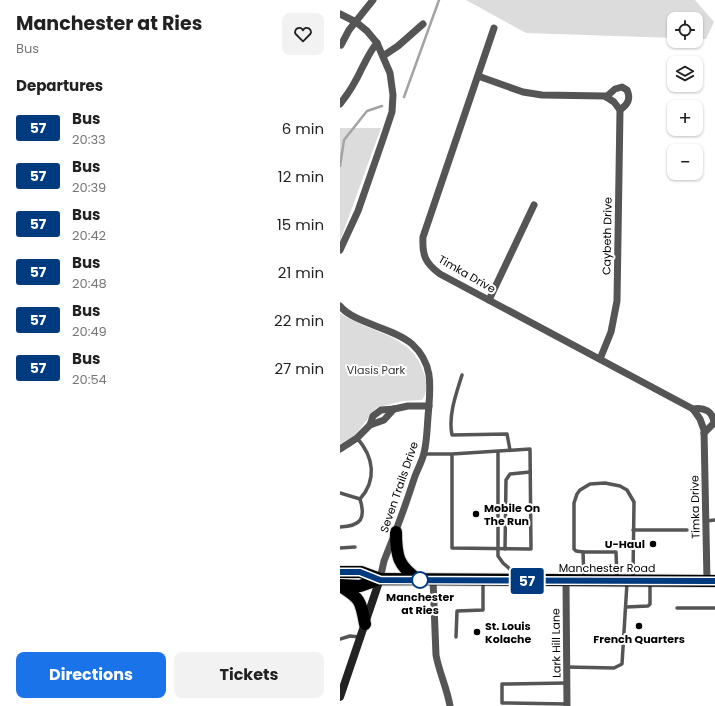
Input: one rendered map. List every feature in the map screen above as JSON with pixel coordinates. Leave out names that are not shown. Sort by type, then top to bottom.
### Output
[{"type":"highway","points":[[396,532],[396,544],[400,560],[409,573],[419,580]]},
{"type":"highway","name":"Manchester Road","points":[[340,572],[360,572],[380,580]]},
{"type":"highway","name":"Manchester Road","points":[[340,586],[360,586],[380,580],[711,581]]},
{"type":"highway","points":[[340,586],[357,597],[362,606],[365,624]]},
{"type":"street","points":[[341,45],[349,30],[370,1]]},
{"type":"street","points":[[340,14],[368,30],[377,43],[384,56],[390,73],[393,95],[392,112],[358,211],[340,250]]},
{"type":"street","points":[[384,56],[423,24]]},
{"type":"street","name":"Timka Drive","points":[[494,28],[423,237],[425,257],[431,268],[440,274],[693,410],[700,420],[704,433],[706,520],[711,581]]},
{"type":"street","points":[[340,104],[350,90],[366,59],[377,43]]},
{"type":"street","points":[[478,76],[523,92],[542,95],[606,97],[614,102],[620,110]]},
{"type":"street","name":"Caybeth Drive","points":[[600,359],[611,332],[617,301],[620,110],[628,103],[630,97],[627,90],[622,87],[615,89],[606,97]]},
{"type":"street","points":[[489,300],[534,205]]},
{"type":"street","name":"Seven Trails Drive","points":[[340,306],[351,315],[391,332],[411,343],[419,352],[430,374],[428,429],[424,454],[384,562],[380,580]]},
{"type":"street","points":[[370,425],[373,416],[377,412],[387,408],[394,409],[408,406],[429,406]]},
{"type":"street","points":[[340,449],[357,438],[370,425],[384,420],[394,409]]},
{"type":"street","name":"Timka Drive","points":[[693,410],[705,410],[711,413],[714,423],[704,433]]},
{"type":"street","points":[[340,697],[380,580]]},
{"type":"street","points":[[433,580],[436,654],[450,706]]},
{"type":"street","name":"Lark Hill Lane","points":[[566,581],[567,705]]},
{"type":"lane","points":[[462,375],[456,395],[450,426],[452,435],[507,434],[510,450]]},
{"type":"lane","points":[[357,438],[368,452],[372,472],[366,493],[360,499]]},
{"type":"lane","points":[[424,454],[498,452],[530,449],[531,549],[452,548],[452,454]]},
{"type":"lane","points":[[498,452],[498,556],[503,563],[525,581]]},
{"type":"lane","points":[[505,549],[506,480],[510,474],[530,472]]},
{"type":"lane","points":[[567,667],[614,668],[622,664],[626,607],[626,581],[633,530],[634,502],[627,490],[611,484],[590,484],[580,490],[574,502],[574,549],[576,551],[583,552],[616,552],[626,581]]},
{"type":"lane","points":[[340,493],[360,499]]},
{"type":"lane","points":[[340,527],[350,527],[357,524],[361,520],[362,514],[360,499]]},
{"type":"lane","points":[[706,520],[715,520]]},
{"type":"lane","points":[[633,530],[687,530]]},
{"type":"lane","points":[[340,548],[355,548]]},
{"type":"lane","points":[[583,552],[584,581]]},
{"type":"lane","points":[[456,637],[457,611],[483,610],[483,581]]},
{"type":"lane","points":[[626,607],[648,606],[650,604],[650,581]]},
{"type":"lane","points":[[677,608],[715,608]]},
{"type":"lane","points":[[340,640],[350,636],[361,637]]},
{"type":"lane","points":[[567,683],[502,684],[502,703],[567,705]]},
{"type":"green space","points":[[466,0],[695,0],[714,22],[706,39],[703,39],[703,12],[667,12],[667,38],[526,33]]},
{"type":"green space","points":[[340,128],[381,128],[340,241]]},
{"type":"green space","name":"Vlasis Park","points":[[340,313],[402,343],[412,352],[420,363],[425,377],[426,392],[422,400],[403,401],[376,408],[356,434],[340,444]]},
{"type":"waterway","points":[[404,97],[439,0]]},
{"type":"waterway","points":[[340,166],[344,140],[367,111],[382,106]]},
{"type":"bus line","name":"57","points":[[340,572],[360,572],[380,580],[715,581]]},
{"type":"place","name":"Mobile On The Run","points":[[476,514]]},
{"type":"place","name":"U-Haul","points":[[653,544]]},
{"type":"place","name":"Manchester at Ries","points":[[420,580]]},
{"type":"place","name":"French Quarters","points":[[639,626]]},
{"type":"place","name":"St. Louis Kolache","points":[[477,632]]}]
